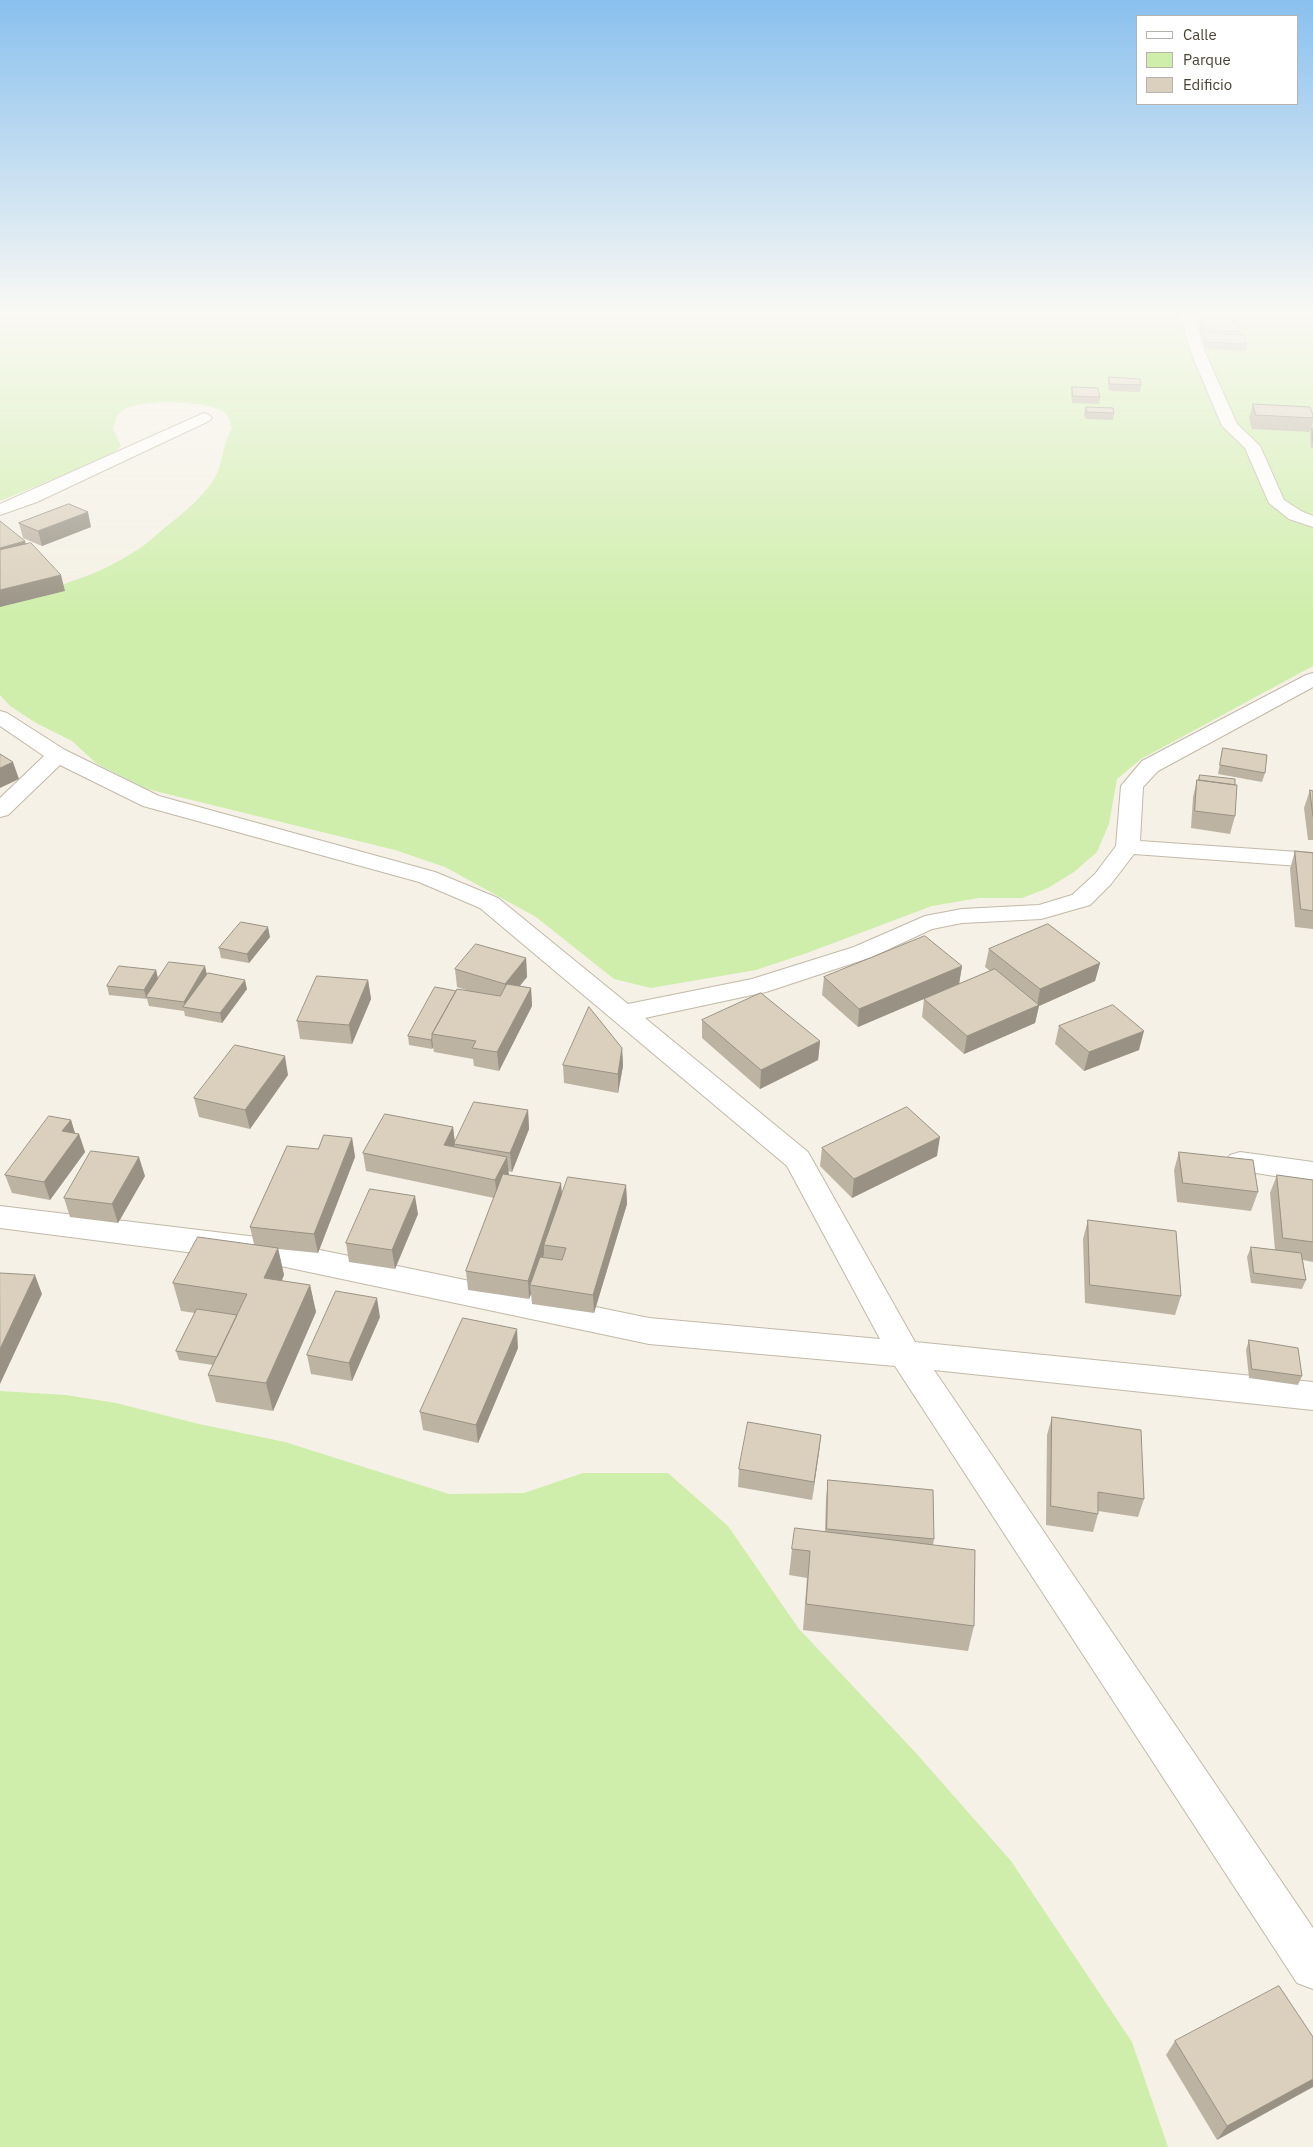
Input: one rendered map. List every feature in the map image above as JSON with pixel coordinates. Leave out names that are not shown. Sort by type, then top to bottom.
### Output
[{"type":"street","points":[[1226,416],[1230,426],[1252,446],[1277,503],[1295,515],[1313,522]]},
{"type":"street","points":[[0,510],[31,498],[204,418]]},
{"type":"street","points":[[622,1014],[757,986],[863,952],[925,923],[962,916],[1041,912],[1081,900],[1103,879],[1128,847],[1132,786],[1150,766],[1313,679]]},
{"type":"street","points":[[0,717],[57,755],[150,801],[427,877],[489,903],[798,1159],[905,1354],[1313,1966]]},
{"type":"street","points":[[0,810],[57,755]]},
{"type":"street","points":[[1128,847],[1313,860]]},
{"type":"street","points":[[1240,1162],[1313,1172]]},
{"type":"street","points":[[0,1217],[257,1249],[649,1331],[905,1354],[1313,1396]]},
{"type":"green space","points":[[0,416],[117,416],[113,428],[121,446],[110,456],[0,501]]},
{"type":"green space","points":[[228,416],[1313,416],[1313,666],[1141,759],[1117,779],[1109,824],[1097,852],[1074,872],[1048,888],[1022,898],[979,898],[932,906],[756,970],[651,988],[614,979],[536,917],[445,867],[395,850],[147,789],[97,764],[72,741],[36,723],[10,706],[0,695],[0,602],[85,577],[117,562],[142,547],[186,510],[208,488],[219,469],[226,442],[232,429]]},
{"type":"green space","points":[[0,1391],[66,1395],[116,1403],[199,1424],[285,1442],[449,1494],[524,1493],[583,1473],[668,1473],[728,1526],[799,1629],[916,1753],[1011,1861],[1132,2042],[1168,2147],[0,2147]]},
{"type":"building","points":[[1279,416],[1313,416],[1313,418]]},
{"type":"building","points":[[69,504],[88,512],[38,531],[19,523]]},
{"type":"building","points":[[0,521],[25,541],[0,548]]},
{"type":"building","points":[[31,543],[61,575],[0,590],[0,550]]},
{"type":"building","points":[[1223,748],[1267,755],[1265,773],[1220,765]]},
{"type":"building","points":[[0,754],[13,762],[0,768]]},
{"type":"building","points":[[1200,775],[1235,779],[1235,785],[1199,780]]},
{"type":"building","points":[[1197,780],[1237,785],[1235,816],[1195,811]]},
{"type":"building","points":[[1310,790],[1313,791],[1313,816]]},
{"type":"building","points":[[1295,851],[1313,853],[1313,911],[1301,909]]},
{"type":"building","points":[[241,922],[268,927],[247,954],[219,948]]},
{"type":"building","points":[[1048,924],[1100,963],[1040,989],[989,949]]},
{"type":"building","points":[[925,936],[962,966],[859,1009],[824,977]]},
{"type":"building","points":[[476,944],[526,958],[505,984],[455,969]]},
{"type":"building","points":[[169,962],[205,966],[184,1002],[146,997]]},
{"type":"building","points":[[119,966],[156,970],[144,990],[107,986]]},
{"type":"building","points":[[995,969],[1039,1005],[967,1036],[924,999]]},
{"type":"building","points":[[208,973],[245,980],[220,1013],[183,1007]]},
{"type":"building","points":[[317,976],[368,980],[349,1025],[297,1021]]},
{"type":"building","points":[[507,984],[531,988],[497,1052],[472,1048],[476,1041],[432,1034],[457,989],[500,996]]},
{"type":"building","points":[[435,987],[456,991],[432,1034],[431,1040],[408,1036]]},
{"type":"building","points":[[761,993],[820,1041],[761,1070],[702,1020]]},
{"type":"building","points":[[1113,1005],[1144,1031],[1089,1052],[1059,1026]]},
{"type":"building","points":[[589,1007],[622,1048],[618,1074],[563,1065]]},
{"type":"building","points":[[235,1045],[285,1056],[245,1110],[194,1098]]},
{"type":"building","points":[[474,1102],[528,1110],[510,1153],[454,1144]]},
{"type":"building","points":[[907,1107],[940,1137],[854,1179],[822,1148]]},
{"type":"building","points":[[385,1114],[453,1127],[444,1145],[507,1157],[495,1180],[363,1153]]},
{"type":"building","points":[[49,1116],[71,1120],[62,1131],[79,1134],[44,1182],[5,1175]]},
{"type":"building","points":[[324,1135],[352,1138],[314,1234],[250,1227],[287,1146],[318,1149]]},
{"type":"building","points":[[91,1151],[139,1157],[112,1204],[64,1198]]},
{"type":"building","points":[[1179,1152],[1253,1160],[1258,1192],[1183,1183]]},
{"type":"building","points":[[503,1174],[561,1183],[528,1281],[466,1271]]},
{"type":"building","points":[[1277,1175],[1313,1180],[1313,1242],[1283,1238]]},
{"type":"building","points":[[568,1177],[626,1185],[593,1295],[530,1285],[540,1257],[562,1260],[566,1248],[544,1245]]},
{"type":"building","points":[[370,1189],[415,1196],[392,1250],[346,1243]]},
{"type":"building","points":[[1088,1220],[1176,1231],[1181,1296],[1090,1285]]},
{"type":"building","points":[[198,1237],[278,1248],[264,1278],[310,1285],[266,1383],[208,1375],[247,1294],[173,1283]]},
{"type":"building","points":[[1251,1247],[1301,1253],[1306,1280],[1254,1273]]},
{"type":"building","points":[[0,1273],[35,1275],[0,1349]]},
{"type":"building","points":[[336,1291],[377,1298],[349,1363],[307,1355]]},
{"type":"building","points":[[197,1309],[237,1315],[217,1357],[176,1351]]},
{"type":"building","points":[[463,1318],[517,1329],[476,1425],[420,1412]]},
{"type":"building","points":[[1249,1340],[1298,1348],[1302,1376],[1252,1369]]},
{"type":"building","points":[[1052,1417],[1141,1430],[1144,1499],[1098,1492],[1098,1514],[1051,1506]]},
{"type":"building","points":[[748,1422],[821,1435],[814,1482],[739,1469]]},
{"type":"building","points":[[828,1480],[933,1490],[934,1539],[827,1529]]},
{"type":"building","points":[[795,1528],[975,1550],[974,1626],[806,1604],[810,1551],[792,1549]]},
{"type":"building","points":[[1279,1986],[1313,2037],[1313,2079],[1227,2126],[1175,2041]]}]
